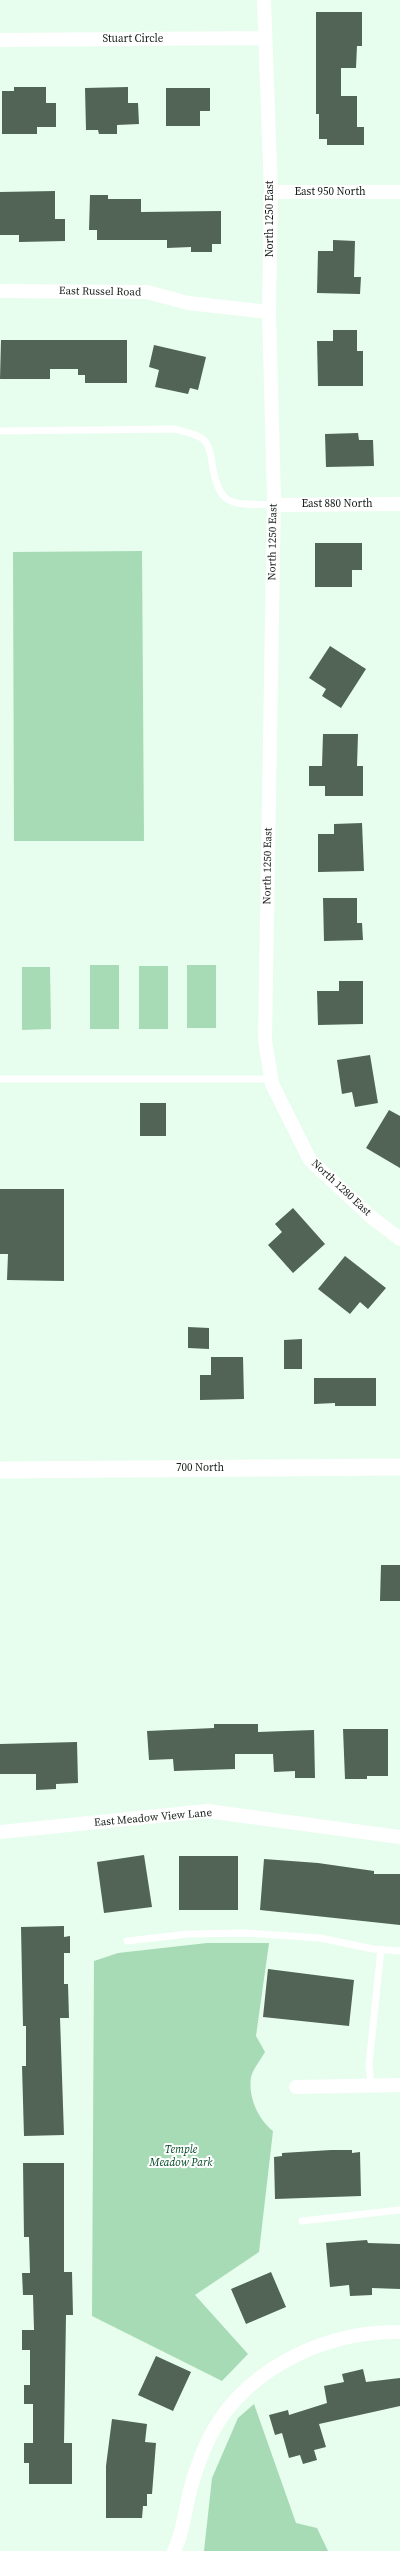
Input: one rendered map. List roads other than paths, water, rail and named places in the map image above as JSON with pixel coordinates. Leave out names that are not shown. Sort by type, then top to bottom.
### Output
[{"type":"street","name":"North 1250 East","points":[[264,0],[271,192],[269,312],[274,505],[265,1040],[272,1082]]},
{"type":"street","name":"Stuart Circle","points":[[0,40],[265,38]]},
{"type":"street","name":"East 950 North","points":[[271,192],[395,192]]},
{"type":"street","name":"East Russel Road","points":[[0,291],[147,292],[188,303],[269,312]]},
{"type":"street","name":"East 880 North","points":[[274,505],[400,504]]},
{"type":"street","name":"North 1280 East","points":[[272,1082],[310,1160],[370,1216],[400,1239]]},
{"type":"street","name":"700 North","points":[[0,1470],[400,1467]]},
{"type":"street","name":"East Meadow View Lane","points":[[0,1832],[207,1811],[331,1829],[400,1837]]},
{"type":"street","points":[[296,2086],[400,2085]]},
{"type":"street","points":[[174,2551],[183,2533],[187,2504],[205,2446],[225,2413],[252,2384],[287,2358],[336,2341],[400,2332]]},
{"type":"lane","points":[[0,430],[176,429],[196,435],[204,440],[210,450],[214,478],[222,497],[233,503],[274,505]]},
{"type":"lane","points":[[0,1079],[272,1082]]},
{"type":"lane","points":[[126,1941],[188,1934],[245,1933],[320,1938],[400,1951]]},
{"type":"lane","points":[[371,2085],[369,2064],[381,1949]]},
{"type":"lane","points":[[302,2220],[400,2210]]},
{"type":"park label","name":"Temple Meadow Park","points":[[181,2156]]}]
